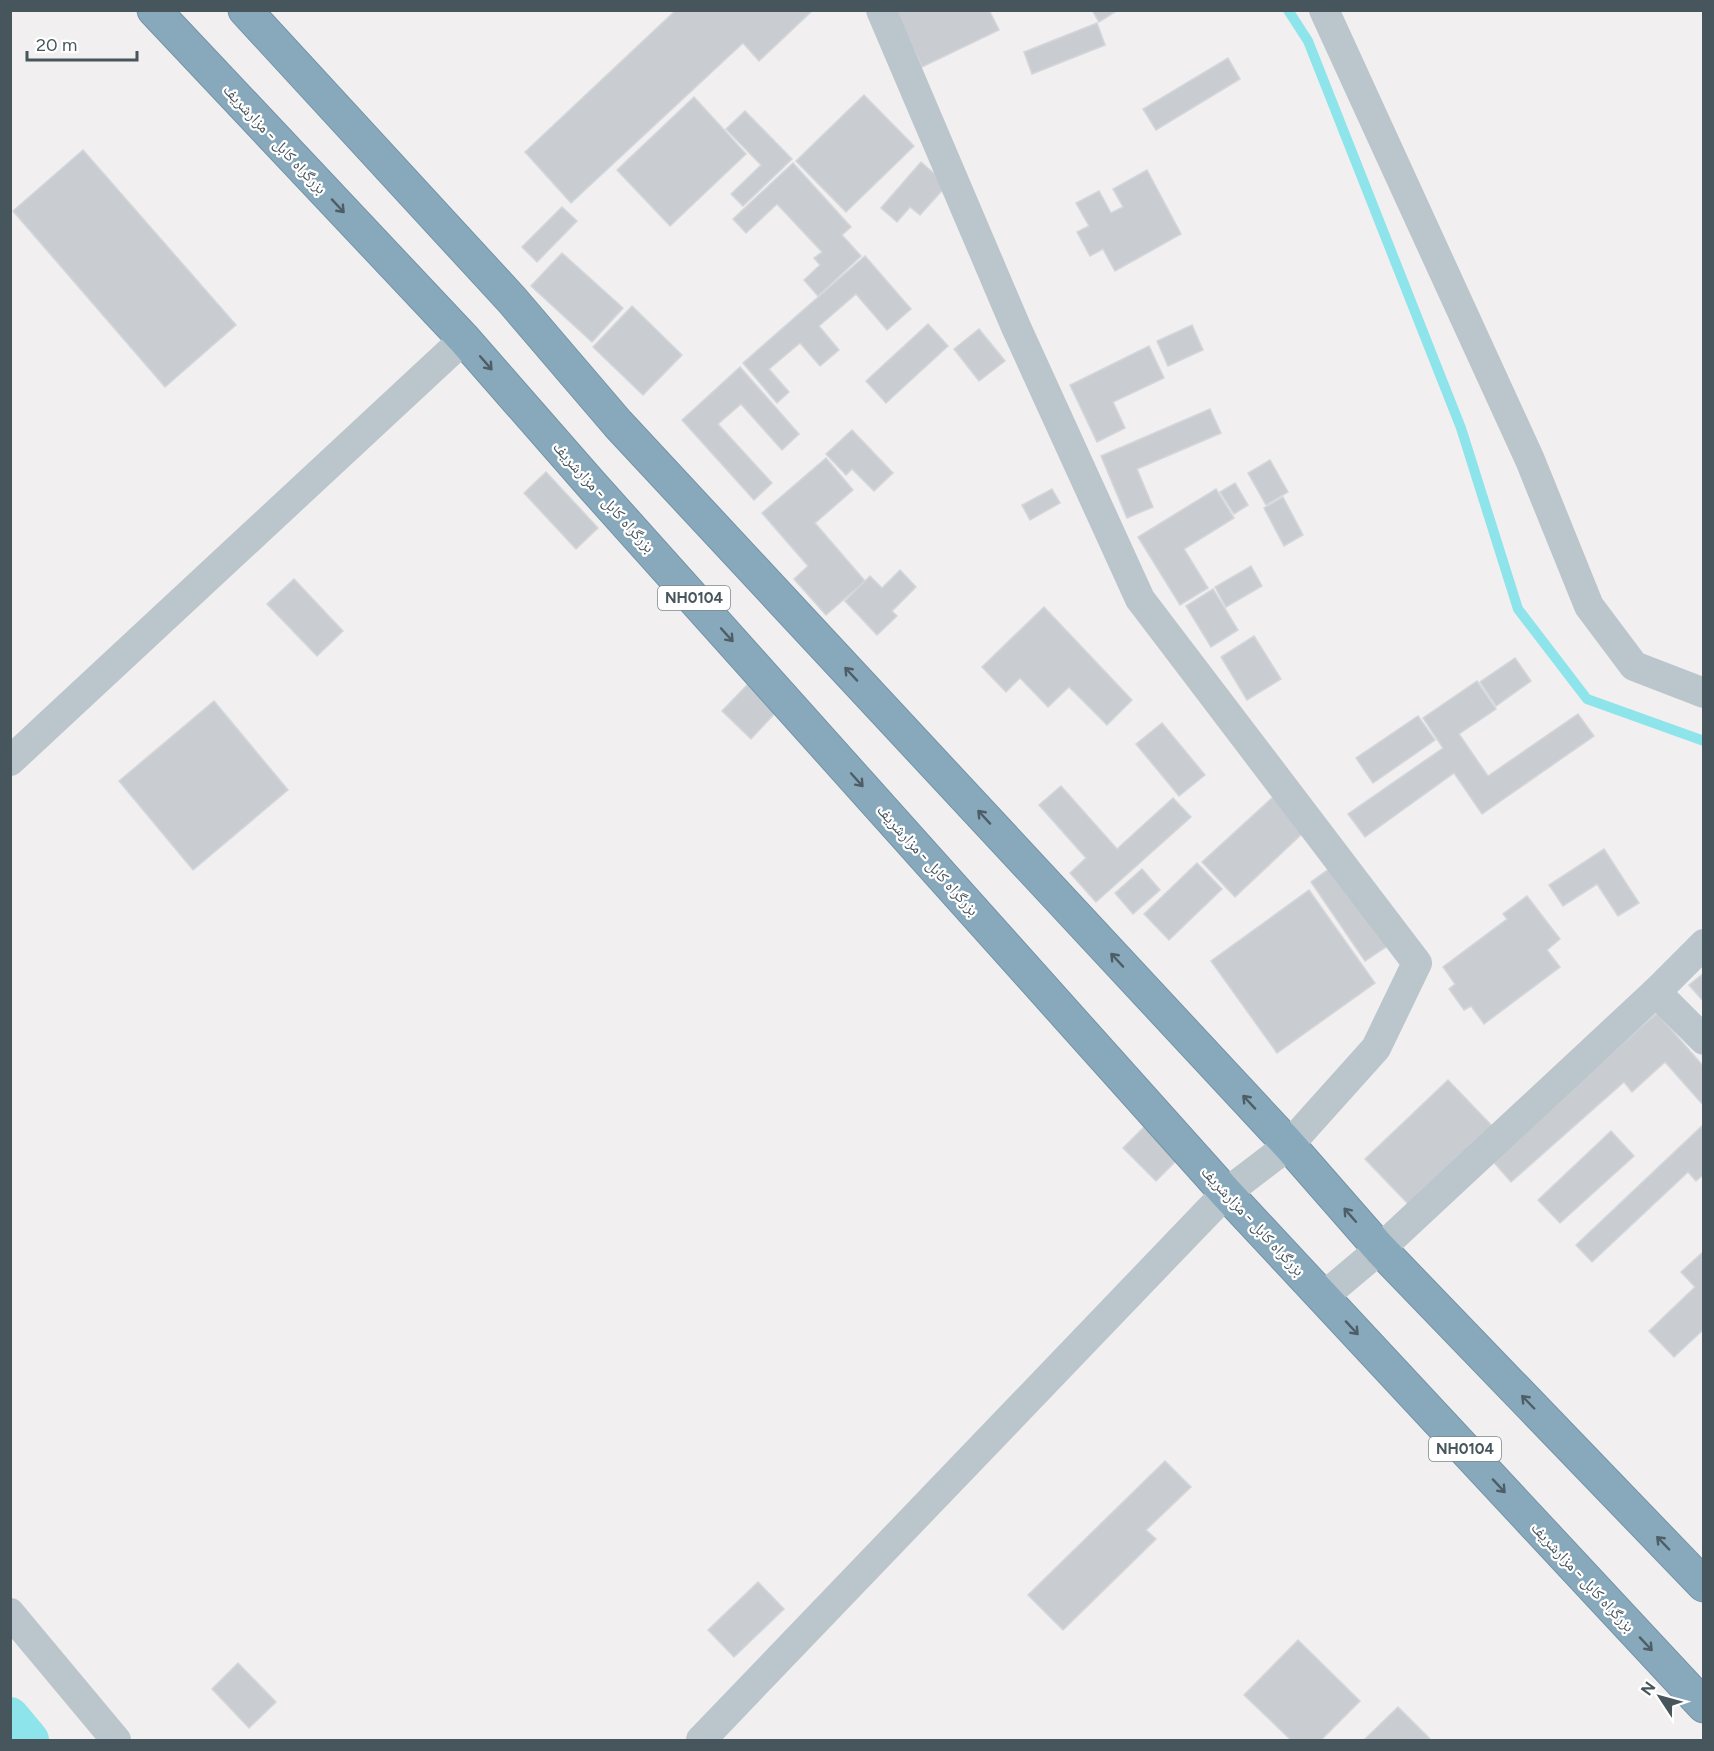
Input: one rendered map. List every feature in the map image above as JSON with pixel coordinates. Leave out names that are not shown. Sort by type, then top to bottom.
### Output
[{"type":"highway","name":"بزرگراه کابل - مزارشریف","points":[[154,10],[464,339],[590,483],[1226,1193],[1704,1706]]},
{"type":"highway","points":[[245,10],[512,300],[618,424],[1289,1145],[1380,1249],[1704,1585]]},
{"type":"street","points":[[701,1740],[1226,1193],[1289,1145],[1376,1048],[1417,963],[1140,599],[1016,327],[881,10]]},
{"type":"street","points":[[1324,10],[1530,460],[1589,606],[1634,666],[1704,693]]},
{"type":"street","points":[[10,761],[464,339]]},
{"type":"street","points":[[1323,1297],[1380,1249],[1656,992],[1704,944]]},
{"type":"street","points":[[1656,992],[1704,1040]]},
{"type":"street","points":[[10,1613],[116,1740]]},
{"type":"building","points":[[676,10],[813,10],[759,61],[743,43],[571,203],[525,152]]},
{"type":"building","points":[[895,10],[989,10],[999,30],[922,67]]},
{"type":"building","points":[[1092,10],[1118,10],[1099,22]]},
{"type":"building","points":[[1097,23],[1105,45],[1032,74],[1024,52]]},
{"type":"building","points":[[1228,58],[1240,79],[1156,130],[1143,109]]},
{"type":"building","points":[[864,95],[914,146],[846,212],[796,161]]},
{"type":"building","points":[[694,97],[746,154],[670,226],[617,170]]},
{"type":"building","points":[[745,111],[792,159],[743,206],[731,194],[761,165],[726,129]]},
{"type":"building","points":[[83,150],[236,325],[165,387],[13,211]]},
{"type":"building","points":[[921,162],[947,185],[920,215],[910,207],[897,222],[881,208]]},
{"type":"building","points":[[793,163],[851,227],[842,235],[861,256],[818,296],[804,280],[820,265],[814,258],[822,252],[777,204],[746,233],[733,219]]},
{"type":"building","points":[[1147,170],[1181,234],[1115,271],[1103,249],[1090,256],[1077,232],[1089,226],[1076,203],[1099,191],[1111,213],[1123,207],[1113,189]]},
{"type":"building","points":[[562,207],[577,221],[537,262],[522,247]]},
{"type":"building","points":[[562,253],[623,308],[592,342],[531,286]]},
{"type":"building","points":[[865,256],[911,309],[887,330],[856,294],[819,326],[839,350],[820,366],[800,343],[769,369],[789,392],[777,403],[743,363]]},
{"type":"building","points":[[632,306],[682,355],[643,395],[593,347]]},
{"type":"building","points":[[928,324],[948,346],[886,403],[866,381]]},
{"type":"building","points":[[1192,325],[1203,350],[1168,366],[1157,341]]},
{"type":"building","points":[[979,329],[1005,361],[979,381],[954,349]]},
{"type":"building","points":[[1149,346],[1164,378],[1113,402],[1125,428],[1097,442],[1070,385]]},
{"type":"building","points":[[740,367],[799,434],[782,450],[741,404],[718,424],[772,483],[754,500],[682,420]]},
{"type":"building","points":[[1210,409],[1221,433],[1137,469],[1153,507],[1127,518],[1101,456]]},
{"type":"building","points":[[852,430],[893,473],[874,491],[852,469],[846,475],[826,454]]},
{"type":"building","points":[[826,458],[853,490],[815,523],[865,581],[826,615],[794,579],[808,566],[762,513]]},
{"type":"building","points":[[1270,460],[1288,492],[1266,505],[1248,473]]},
{"type":"building","points":[[546,472],[598,528],[576,549],[524,493]]},
{"type":"building","points":[[1235,483],[1248,505],[1234,514],[1220,492]]},
{"type":"building","points":[[1052,489],[1060,503],[1030,520],[1022,505]]},
{"type":"building","points":[[1216,489],[1234,518],[1184,549],[1208,588],[1180,605],[1138,537]]},
{"type":"building","points":[[1283,497],[1303,535],[1284,546],[1264,508]]},
{"type":"building","points":[[1251,566],[1262,586],[1226,607],[1215,587]]},
{"type":"building","points":[[900,570],[916,587],[892,611],[897,616],[877,635],[845,601],[870,576],[882,588]]},
{"type":"building","points":[[294,579],[343,631],[317,656],[267,604]]},
{"type":"building","points":[[1213,589],[1238,630],[1211,647],[1186,606]]},
{"type":"building","points":[[1044,607],[1132,700],[1107,725],[1069,687],[1048,707],[1020,678],[1006,692],[982,667]]},
{"type":"building","points":[[1254,636],[1281,679],[1247,700],[1221,657]]},
{"type":"building","points":[[1515,658],[1531,681],[1496,706],[1480,682]]},
{"type":"building","points":[[1477,681],[1496,709],[1459,734],[1488,776],[1578,714],[1594,736],[1482,814],[1454,773],[1365,837],[1348,814],[1443,748],[1423,718]]},
{"type":"building","points":[[748,684],[777,711],[751,739],[722,711]]},
{"type":"building","points":[[214,701],[288,790],[193,870],[119,781]]},
{"type":"building","points":[[1418,716],[1435,740],[1373,783],[1356,758]]},
{"type":"building","points":[[1162,723],[1205,775],[1179,796],[1136,744]]},
{"type":"building","points":[[1061,786],[1117,849],[1173,798],[1191,817],[1096,902],[1070,873],[1086,858],[1039,805]]},
{"type":"building","points":[[1273,797],[1305,831],[1235,897],[1202,862]]},
{"type":"building","points":[[1604,849],[1639,903],[1618,916],[1597,884],[1563,906],[1549,885]]},
{"type":"building","points":[[1197,863],[1222,889],[1169,940],[1144,914]]},
{"type":"building","points":[[1337,863],[1392,943],[1365,961],[1311,882]]},
{"type":"building","points":[[1142,869],[1160,890],[1133,914],[1115,893]]},
{"type":"building","points":[[1309,890],[1375,983],[1277,1053],[1211,961]]},
{"type":"building","points":[[1527,896],[1560,939],[1547,950],[1560,967],[1484,1024],[1471,1006],[1464,1010],[1449,989],[1455,984],[1443,967],[1507,919],[1503,914]]},
{"type":"building","points":[[1704,973],[1704,1002],[1689,985]]},
{"type":"building","points":[[1657,1013],[1704,1067],[1704,1106],[1665,1062],[1632,1092],[1624,1082],[1511,1182],[1491,1159]]},
{"type":"building","points":[[1448,1080],[1495,1129],[1412,1208],[1365,1159]]},
{"type":"building","points":[[1704,1124],[1704,1174],[1696,1181],[1688,1172],[1592,1262],[1576,1245]]},
{"type":"building","points":[[1146,1125],[1179,1158],[1156,1181],[1123,1148]]},
{"type":"building","points":[[1611,1131],[1634,1156],[1560,1223],[1538,1200]]},
{"type":"building","points":[[1704,1251],[1704,1329],[1674,1357],[1649,1331],[1695,1287],[1681,1272]]},
{"type":"building","points":[[1165,1461],[1191,1487],[1146,1530],[1156,1539],[1063,1630],[1028,1595]]},
{"type":"building","points":[[758,1582],[784,1609],[734,1657],[708,1630]]},
{"type":"building","points":[[1298,1640],[1360,1701],[1321,1740],[1291,1740],[1244,1695]]},
{"type":"building","points":[[238,1663],[276,1702],[249,1728],[212,1689]]},
{"type":"building","points":[[1398,1707],[1431,1740],[1364,1740]]},
{"type":"waterway","points":[[1288,10],[1308,41],[1461,428],[1518,609],[1587,699],[1704,741]]},
{"type":"waterway","points":[[10,1716],[30,1740]]}]
